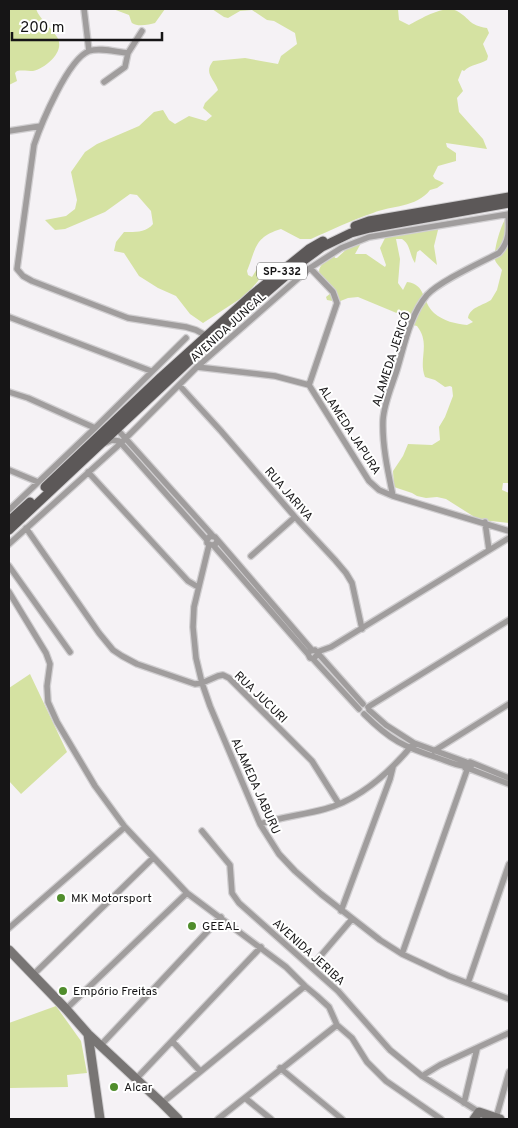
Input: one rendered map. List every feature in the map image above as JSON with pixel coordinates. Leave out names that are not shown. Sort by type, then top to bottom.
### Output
[{"type":"main road","name":"SP-332","points":[[9,521],[98,430],[252,295],[309,249],[320,242],[369,221],[509,197]]},
{"type":"main road","name":"SP-332","points":[[9,530],[219,332],[322,247],[351,233],[370,228],[509,203]]},
{"type":"main road","points":[[98,430],[110,427],[117,429]]},
{"type":"street","points":[[84,9],[89,51]]},
{"type":"street","points":[[104,82],[125,67],[128,53],[142,31]]},
{"type":"street","points":[[128,53],[103,50],[89,51],[72,65],[41,126],[34,145],[28,184],[17,264],[19,273],[32,281],[128,318],[186,327],[207,336]]},
{"type":"street","points":[[9,131],[41,126]]},
{"type":"street","name":"AVENIDA JUNCAL","points":[[9,544],[121,444],[198,367],[310,268],[341,248],[369,237],[508,214]]},
{"type":"street","name":"ALAMEDA JERICÓ","points":[[393,496],[384,443],[383,419],[386,402],[419,306],[427,294],[438,286],[499,253],[508,238],[508,214]]},
{"type":"street","points":[[309,385],[337,303],[333,292],[310,268]]},
{"type":"street","points":[[9,317],[151,371]]},
{"type":"street","points":[[9,510],[98,430],[151,371],[186,338]]},
{"type":"street","name":"ALAMEDA JAPURA","points":[[198,367],[276,376],[309,385],[369,481],[379,490],[393,496],[485,522],[509,531]]},
{"type":"street","name":"RUA JARIVA","points":[[179,386],[346,573],[352,583],[362,628]]},
{"type":"street","points":[[9,392],[28,398],[98,430]]},
{"type":"street","points":[[117,429],[212,541]]},
{"type":"street","points":[[98,446],[112,440],[117,440],[212,541],[390,737],[409,749],[453,764],[468,766],[509,778]]},
{"type":"street","points":[[9,470],[38,482]]},
{"type":"street","points":[[88,472],[188,581],[198,587]]},
{"type":"street","points":[[252,556],[295,517]]},
{"type":"street","points":[[485,522],[489,550]]},
{"type":"street","name":"RUA JUCURI","points":[[26,528],[99,633],[113,650],[130,662],[191,683],[202,683],[223,676],[235,682],[312,761],[339,804]]},
{"type":"street","points":[[314,654],[331,647],[507,540],[509,547]]},
{"type":"street","name":"ALAMEDA JABURU","points":[[212,541],[198,587],[193,627],[202,683],[260,824],[279,854],[294,871],[341,911],[402,954],[449,976],[509,999]]},
{"type":"street","points":[[9,566],[70,652]]},
{"type":"street","points":[[9,592],[46,653],[50,664],[47,686],[48,702],[57,722],[96,786],[125,827],[187,893],[286,967],[329,1007],[337,1025],[352,1038],[367,1062],[386,1081],[441,1119]]},
{"type":"street","points":[[365,709],[509,620]]},
{"type":"street","points":[[429,755],[509,704]]},
{"type":"street","points":[[365,709],[414,743],[435,750],[509,784]]},
{"type":"street","points":[[260,824],[339,804],[365,790],[393,767],[414,743]]},
{"type":"street","points":[[402,954],[468,766]]},
{"type":"street","points":[[341,911],[393,767]]},
{"type":"street","points":[[9,928],[125,827]]},
{"type":"street","name":"AVENIDA JERIBA","points":[[202,831],[230,865],[234,898],[338,991],[390,1050],[422,1076],[464,1103],[476,1116]]},
{"type":"street","points":[[33,975],[153,858]]},
{"type":"street","points":[[468,983],[509,864]]},
{"type":"street","points":[[66,1009],[187,893]]},
{"type":"street","points":[[100,1046],[221,917]]},
{"type":"street","points":[[312,966],[352,919]]},
{"type":"street","points":[[136,1079],[261,948]]},
{"type":"street","points":[[9,950],[88,1034],[178,1119]]},
{"type":"street","points":[[162,1102],[305,986]]},
{"type":"street","points":[[218,1119],[280,1068],[337,1025]]},
{"type":"street","points":[[422,1076],[440,1065],[509,1033]]},
{"type":"street","points":[[88,1034],[100,1119]]},
{"type":"street","points":[[172,1041],[200,1071]]},
{"type":"street","points":[[464,1103],[477,1049]]},
{"type":"street","points":[[280,1068],[342,1119]]},
{"type":"street","points":[[476,1116],[498,1119],[509,1072]]},
{"type":"street","points":[[245,1098],[271,1119]]},
{"type":"green space","points":[[9,9],[36,9],[40,17],[55,33],[59,42],[59,48],[49,63],[44,66],[33,71],[17,71],[15,73],[17,81],[9,85]]},
{"type":"green space","points":[[113,9],[165,9],[155,23],[140,25],[132,23],[129,15]]},
{"type":"green space","points":[[212,9],[398,9],[399,20],[409,25],[439,11],[452,9],[457,11],[473,23],[487,28],[489,33],[483,44],[488,56],[487,60],[464,71],[462,70],[458,80],[463,91],[457,98],[459,112],[483,139],[487,149],[446,143],[447,147],[456,153],[456,161],[438,166],[433,176],[444,183],[411,203],[380,210],[311,239],[300,239],[281,229],[272,232],[257,245],[247,271],[248,275],[252,277],[257,269],[261,268],[263,273],[258,281],[246,295],[203,323],[190,314],[176,296],[158,288],[139,276],[124,253],[114,251],[116,242],[124,232],[136,232],[153,224],[151,211],[137,195],[130,194],[105,212],[65,229],[55,230],[45,220],[66,216],[75,209],[77,200],[71,172],[85,152],[97,144],[139,126],[154,112],[163,110],[169,120],[175,124],[189,116],[206,121],[212,116],[203,108],[205,103],[218,90],[209,73],[213,61],[245,58],[278,64],[281,56],[297,44],[295,33],[274,21],[267,20],[252,10],[240,11],[228,18]]},
{"type":"green space","points":[[509,214],[509,483],[503,483],[502,490],[509,493],[509,523],[491,521],[484,523],[446,499],[417,496],[394,487],[393,471],[408,444],[432,445],[440,440],[439,427],[453,396],[452,387],[445,387],[435,380],[425,377],[423,370],[424,345],[417,326],[404,323],[405,319],[399,314],[358,297],[338,302],[327,300],[326,297],[332,292],[323,281],[319,272],[322,264],[327,260],[334,255],[337,258],[350,246],[358,244],[360,245],[355,254],[366,254],[385,267],[380,248],[387,234],[436,226],[438,230],[434,246],[437,265],[420,250],[417,252],[415,263],[407,244],[402,239],[396,239],[400,259],[398,283],[403,290],[407,282],[418,286],[434,313],[450,322],[467,325],[473,322],[468,318],[471,311],[491,300],[497,290],[502,270],[495,260],[495,249],[501,229]]},
{"type":"green space","points":[[30,674],[67,752],[21,794],[9,781],[9,688]]},
{"type":"green space","points":[[56,1006],[81,1041],[87,1073],[67,1075],[68,1087],[10,1088],[9,1119],[9,1023]]},
{"type":"place","name":"MK Motorsport","points":[[61,898]]},
{"type":"place","name":"GEEAL","points":[[192,926]]},
{"type":"place","name":"Empório Freitas","points":[[63,991]]},
{"type":"place","name":"Alcar","points":[[114,1087]]}]
